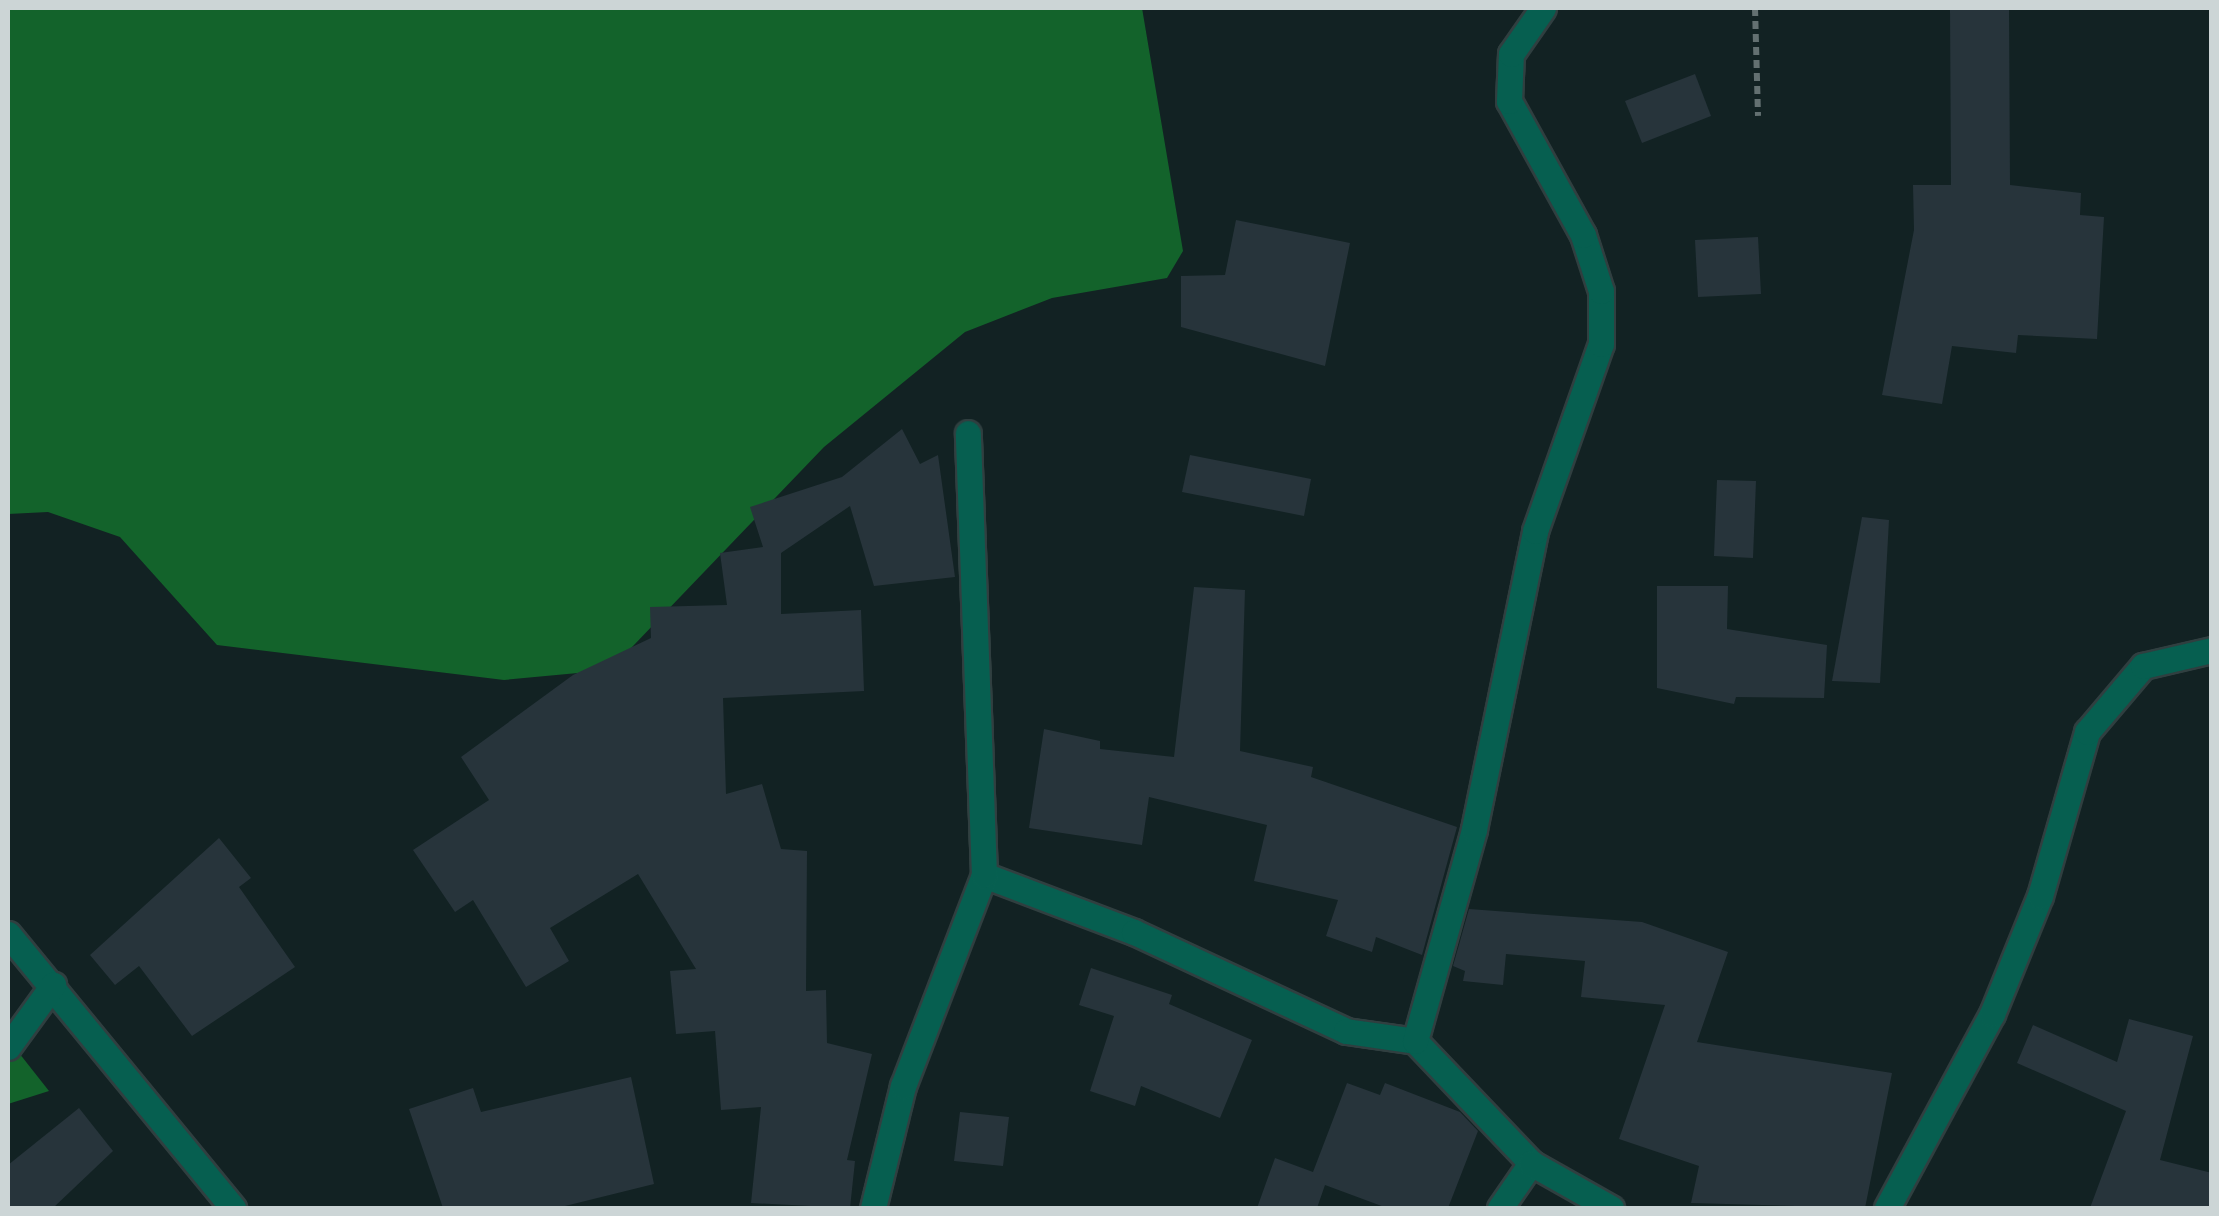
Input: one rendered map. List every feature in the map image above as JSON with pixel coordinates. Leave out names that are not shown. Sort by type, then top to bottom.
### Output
[{"type":"street","points":[[1416,1041],[1474,829],[1535,531],[1601,344],[1601,291],[1583,235],[1509,101],[1511,54],[1543,8]]},
{"type":"street","points":[[872,1208],[903,1086],[984,875],[968,433]]},
{"type":"street","points":[[1887,1208],[1992,1014],[2040,896],[2087,732],[2143,666],[2212,650]]},
{"type":"street","points":[[984,875],[1134,932],[1346,1031],[1416,1041],[1530,1163],[1611,1208]]},
{"type":"street","points":[[8,934],[53,985],[86,1040],[234,1208]]},
{"type":"street","points":[[8,1047],[53,985]]},
{"type":"street","points":[[1500,1208],[1530,1163]]},
{"type":"path","points":[[1755,8],[1758,116]]},
{"type":"green space","points":[[8,8],[1142,8],[1183,251],[1167,278],[1052,298],[965,332],[824,447],[610,670],[504,680],[217,645],[120,537],[48,512],[8,514]]},
{"type":"green space","points":[[8,1039],[49,1091],[8,1104]]},
{"type":"building","points":[[1950,8],[2009,8],[2010,185],[2081,193],[2080,215],[2104,217],[2097,339],[2018,335],[2016,353],[1952,346],[1942,404],[1882,395],[1914,230],[1913,185],[1951,185]]},
{"type":"building","points":[[1695,74],[1711,116],[1642,143],[1625,101]]},
{"type":"building","points":[[1236,220],[1350,243],[1325,366],[1181,327],[1181,276],[1225,275]]},
{"type":"building","points":[[1758,237],[1761,294],[1698,297],[1695,240]]},
{"type":"building","points":[[902,429],[920,464],[938,455],[955,577],[874,586],[850,506],[781,553],[781,614],[861,610],[864,691],[723,698],[726,794],[762,784],[781,849],[807,851],[806,991],[826,990],[827,1043],[872,1054],[847,1160],[855,1161],[850,1208],[751,1203],[761,1107],[721,1110],[715,1031],[676,1034],[670,971],[696,969],[638,874],[550,928],[569,961],[526,987],[473,900],[455,912],[413,850],[489,800],[461,757],[573,675],[651,638],[650,607],[727,605],[720,553],[763,547],[750,507],[842,477]]},
{"type":"building","points":[[1190,455],[1311,479],[1304,516],[1182,492]]},
{"type":"building","points":[[1717,480],[1756,481],[1753,558],[1714,556]]},
{"type":"building","points":[[1862,517],[1889,520],[1880,683],[1832,681]]},
{"type":"building","points":[[1657,586],[1728,586],[1727,629],[1827,645],[1824,698],[1736,697],[1734,704],[1657,688]]},
{"type":"building","points":[[1194,587],[1245,590],[1240,751],[1313,767],[1311,777],[1457,827],[1422,955],[1376,937],[1372,952],[1326,936],[1338,900],[1254,881],[1267,825],[1149,797],[1142,845],[1029,828],[1044,729],[1100,741],[1100,749],[1174,757]]},
{"type":"building","points":[[219,838],[251,878],[239,887],[295,967],[192,1036],[139,966],[115,985],[90,955]]},
{"type":"building","points":[[1469,909],[1642,922],[1728,952],[1697,1042],[1892,1073],[1865,1208],[1691,1203],[1699,1166],[1619,1139],[1665,1005],[1581,997],[1585,961],[1506,954],[1503,985],[1463,981],[1465,971],[1453,966]]},
{"type":"building","points":[[1091,968],[1172,995],[1169,1004],[1252,1040],[1220,1118],[1141,1086],[1135,1106],[1090,1091],[1114,1016],[1079,1005]]},
{"type":"building","points":[[2129,1019],[2193,1036],[2160,1160],[2212,1173],[2212,1208],[2090,1208],[2126,1111],[2017,1063],[2033,1025],[2117,1062]]},
{"type":"building","points":[[631,1077],[654,1184],[557,1208],[443,1208],[409,1109],[473,1088],[481,1112]]},
{"type":"building","points":[[1347,1083],[1380,1095],[1385,1083],[1460,1112],[1478,1131],[1448,1208],[1387,1208],[1325,1185],[1317,1208],[1257,1208],[1275,1158],[1313,1172]]},
{"type":"building","points":[[79,1108],[113,1151],[53,1208],[8,1208],[8,1165]]},
{"type":"building","points":[[960,1112],[1009,1117],[1003,1166],[954,1161]]}]
